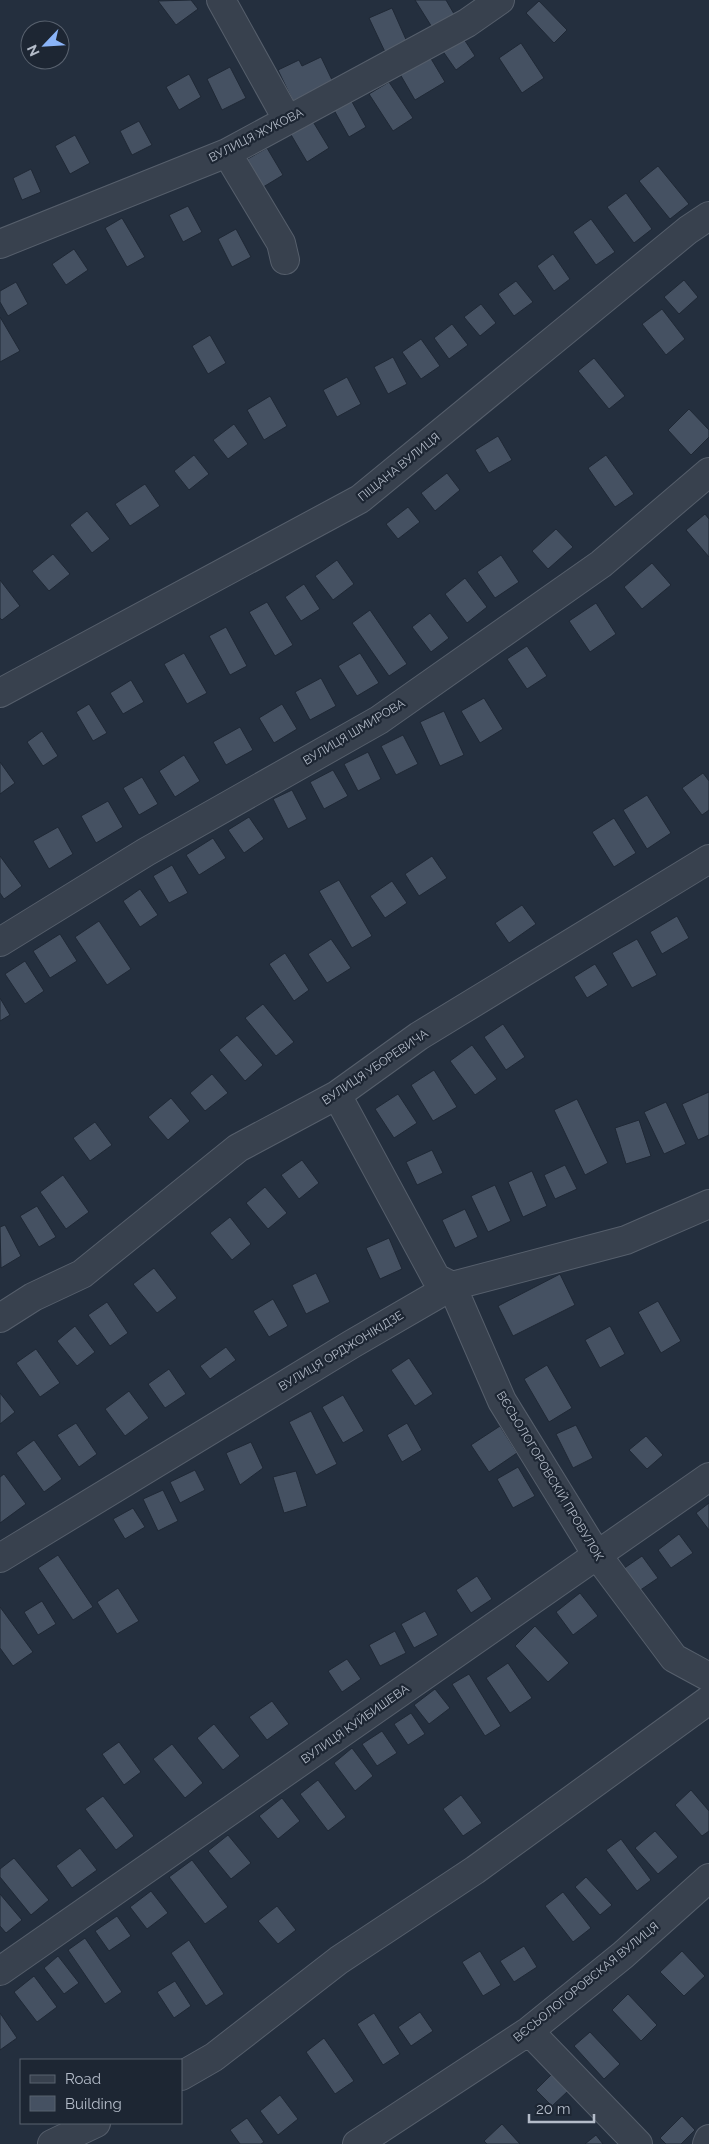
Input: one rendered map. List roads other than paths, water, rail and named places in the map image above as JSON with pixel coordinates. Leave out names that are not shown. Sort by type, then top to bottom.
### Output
[{"type":"street","points":[[221,0],[287,119]]},
{"type":"street","name":"ВУЛИЦЯ ЖУКОВА","points":[[0,244],[227,153],[466,23],[500,0]]},
{"type":"street","points":[[227,153],[281,243],[286,260]]},
{"type":"street","name":"ПІЩАНА ВУЛИЦЯ","points":[[0,693],[360,499],[688,230],[709,216]]},
{"type":"street","name":"ВУЛИЦЯ ШМИРОВА","points":[[0,942],[146,852],[380,720],[601,564],[709,472]]},
{"type":"street","name":"ВУЛИЦЯ УБОРЕВИЧА","points":[[0,1318],[34,1297],[82,1274],[238,1148],[337,1095],[419,1036],[709,859]]},
{"type":"street","name":"ВЄСЬОЛОГОРОВСКІЙ ПРОВУЛОК","points":[[337,1095],[436,1278],[452,1286],[502,1400],[597,1555],[674,1658],[709,1677]]},
{"type":"street","name":"ВУЛИЦЯ ОРДЖОНІКІДЗЕ","points":[[0,1558],[344,1349],[452,1286],[626,1240],[709,1204]]},
{"type":"street","name":"ВУЛИЦЯ КУЙБИШЕВА","points":[[0,1971],[709,1477]]},
{"type":"street","points":[[182,2075],[214,2057],[339,1960],[475,1870],[709,1700]]},
{"type":"street","name":"ВЄСЬОЛОГОРОВСКАЯ ВУЛИЦЯ","points":[[357,2144],[529,2031],[622,1955],[709,1878]]},
{"type":"street","points":[[529,2031],[638,2144]]},
{"type":"street","points":[[52,2144],[94,2124]]},
{"type":"street","points":[[706,2144],[709,2139]]}]
